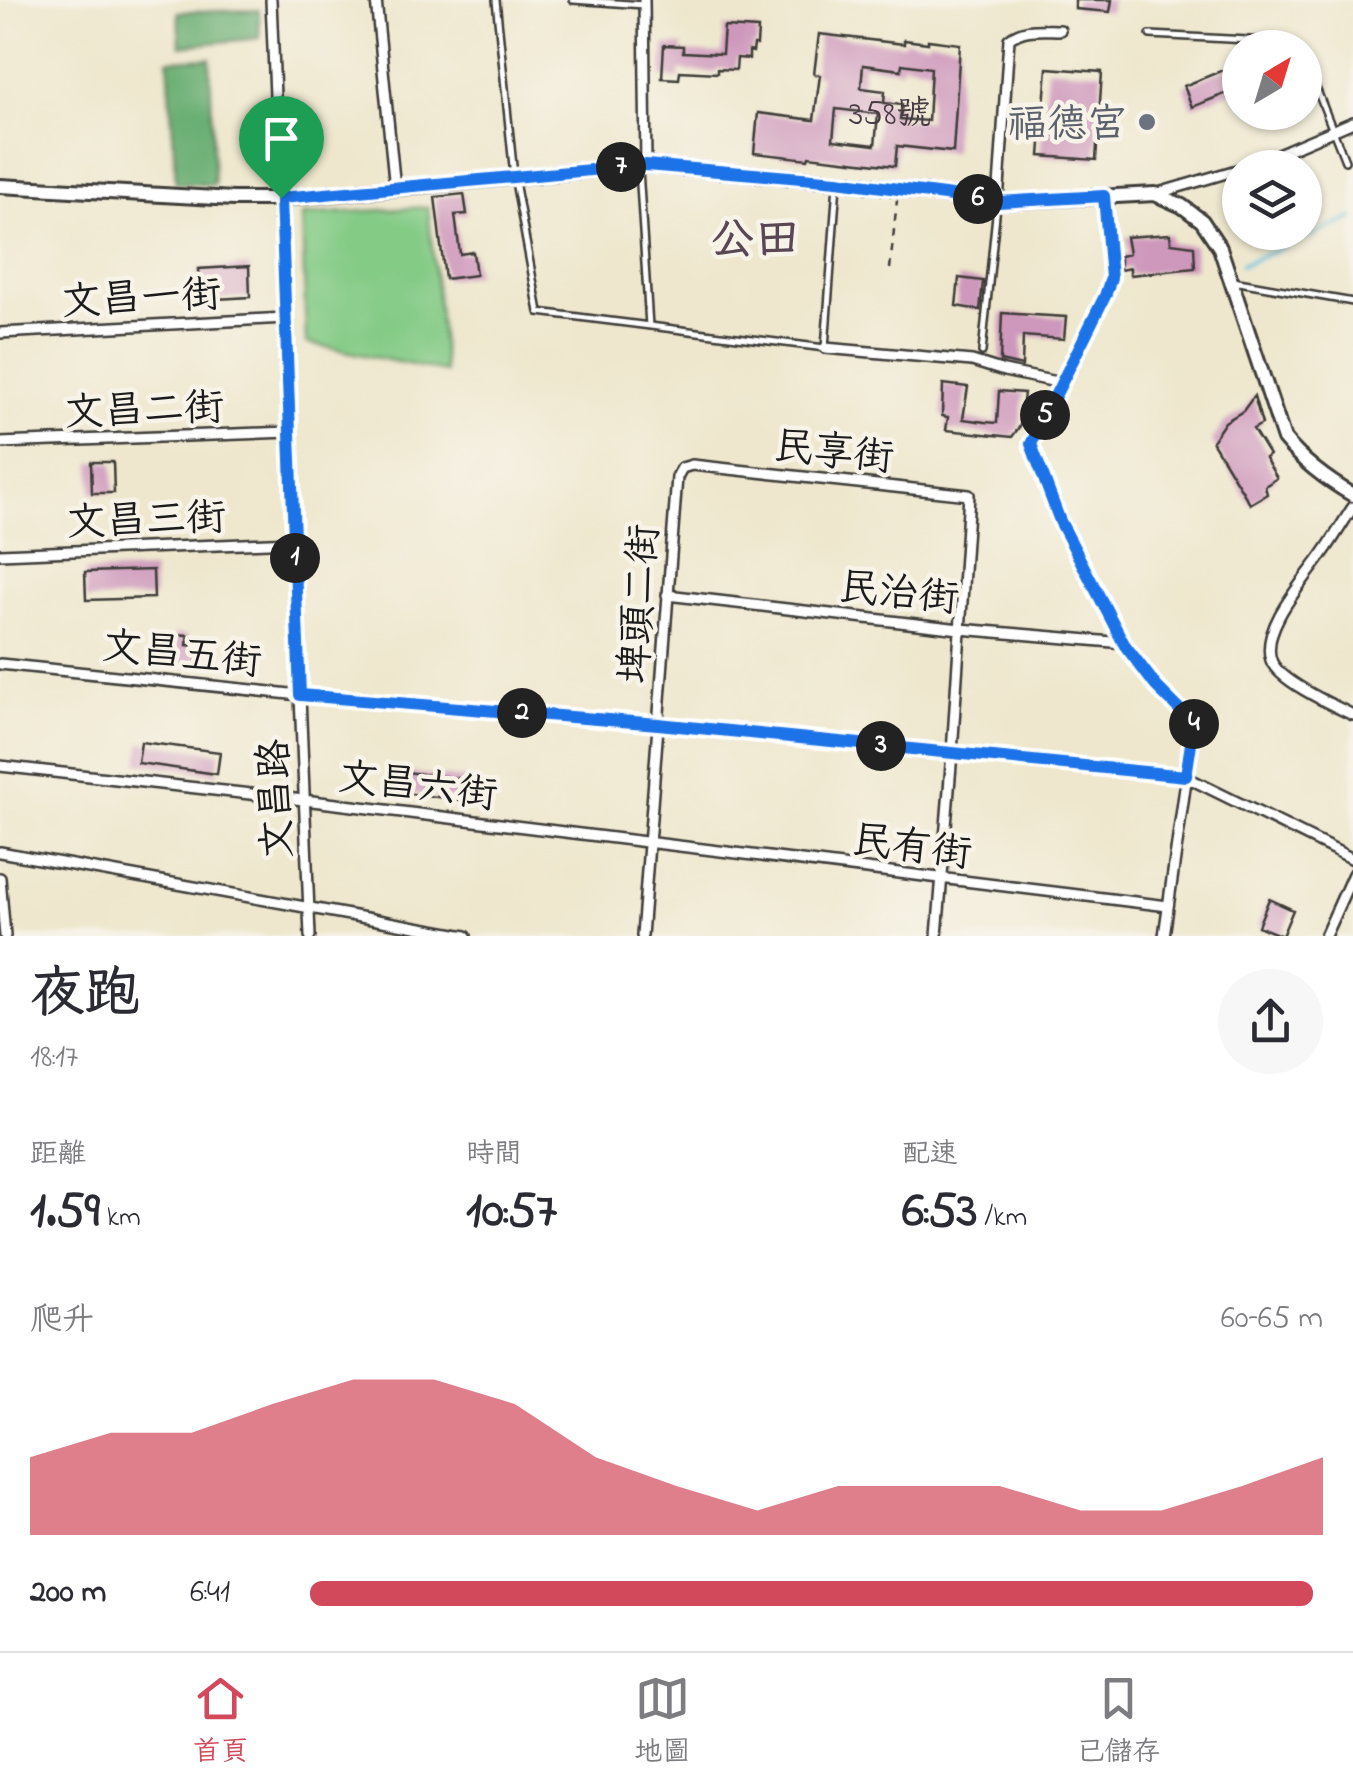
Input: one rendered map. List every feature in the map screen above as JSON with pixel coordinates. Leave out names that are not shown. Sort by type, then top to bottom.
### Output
[{"type":"main road","points":[[0,186],[234,199],[281,198],[642,166],[837,181],[998,202],[1155,194],[1182,206],[1202,222],[1220,248],[1284,439],[1299,458],[1353,495]]},
{"type":"street","name":"文昌路","points":[[271,0],[310,936]]},
{"type":"street","points":[[376,0],[394,189]]},
{"type":"street","points":[[642,166],[644,2]]},
{"type":"street","points":[[998,202],[1009,39],[1028,30],[1060,30]]},
{"type":"street","points":[[1286,150],[1353,122]]},
{"type":"street","points":[[1155,194],[1222,174]]},
{"type":"street","points":[[1104,196],[1111,278],[1031,444],[1060,521],[1124,644],[1156,686],[1194,724],[1164,936]]},
{"type":"street","name":"文昌一街","points":[[0,334],[286,318]]},
{"type":"street","points":[[826,348],[972,361],[1061,383]]},
{"type":"street","name":"文昌二街","points":[[0,443],[290,432]]},
{"type":"street","name":"民享街","points":[[692,465],[969,495],[960,628]]},
{"type":"street","name":"埤頭二街","points":[[642,936],[677,477],[682,468],[692,465]]},
{"type":"street","points":[[1353,507],[1284,606],[1274,630],[1270,657],[1271,663],[1290,680],[1353,715]]},
{"type":"street","name":"文昌三街","points":[[0,554],[294,542]]},
{"type":"street","name":"民治街","points":[[668,595],[1124,644]]},
{"type":"street","points":[[937,936],[960,628]]},
{"type":"street","name":"文昌五街","points":[[0,664],[1186,776]]},
{"type":"street","name":"文昌六街","points":[[0,766],[649,844]]},
{"type":"street","points":[[1186,776],[1353,859]]},
{"type":"street","name":"民有街","points":[[649,844],[1168,906]]},
{"type":"street","points":[[0,852],[466,936]]},
{"type":"street","points":[[1324,936],[1353,874]]},
{"type":"street","points":[[0,878],[5,936]]},
{"type":"lane","points":[[496,0],[514,176],[539,312],[826,348],[837,181]]},
{"type":"lane","points":[[572,0],[644,2]]},
{"type":"lane","points":[[1150,35],[1222,39]]},
{"type":"lane","points":[[1322,105],[1345,160]]},
{"type":"lane","points":[[642,166],[649,326]]},
{"type":"lane","points":[[982,352],[998,202]]},
{"type":"lane","points":[[1233,281],[1353,302]]},
{"type":"path","points":[[890,268],[898,190]]},
{"type":"green space","points":[[259,10],[260,38],[180,46],[178,12]]},
{"type":"green space","points":[[210,58],[214,185],[176,183],[168,60]]},
{"type":"green space","points":[[428,207],[445,372],[306,343],[302,215]]},
{"type":"building","points":[[1075,0],[1112,0],[1110,12],[1075,9]]},
{"type":"building","points":[[724,27],[758,29],[757,45],[753,52],[749,51],[749,59],[737,58],[736,70],[680,71],[679,79],[662,78],[664,45],[683,46],[683,52],[722,54]]},
{"type":"building","points":[[819,34],[904,44],[904,40],[928,40],[960,44],[953,152],[897,146],[895,166],[754,153],[758,113],[814,120],[820,75],[814,74]],"holes":[[[902,64],[931,68],[928,121],[900,119],[902,105],[884,103],[885,91],[861,88],[863,65],[901,70]],[[836,109],[878,114],[875,145],[833,140]]]},
{"type":"building","points":[[1047,68],[1102,72],[1096,160],[1040,156]]},
{"type":"building","points":[[1222,70],[1222,95],[1192,107],[1184,86]]},
{"type":"building","points":[[464,194],[467,214],[455,215],[460,254],[473,252],[476,275],[445,279],[435,197]]},
{"type":"building","points":[[1170,234],[1171,243],[1194,246],[1195,268],[1130,275],[1130,268],[1120,270],[1120,256],[1129,254],[1126,237]]},
{"type":"building","points":[[249,266],[250,297],[200,300],[198,269]]},
{"type":"building","points":[[959,278],[983,281],[980,310],[956,306]]},
{"type":"building","points":[[1002,313],[1066,317],[1064,339],[1023,336],[1022,366],[1000,361]]},
{"type":"building","points":[[943,384],[968,387],[963,419],[985,422],[997,423],[999,391],[1024,393],[1020,426],[1012,437],[946,430],[948,417],[942,416]]},
{"type":"building","points":[[1254,396],[1262,424],[1253,429],[1277,478],[1265,486],[1267,494],[1250,504],[1212,441],[1225,422],[1243,411]]},
{"type":"building","points":[[91,462],[113,462],[114,493],[92,493]]},
{"type":"building","points":[[153,570],[154,598],[86,600],[85,572]]},
{"type":"building","points":[[175,634],[188,635],[187,645],[198,646],[196,667],[163,664],[165,643],[175,644]]},
{"type":"building","points":[[141,742],[220,752],[217,774],[138,763]]},
{"type":"building","points":[[390,770],[472,780],[470,801],[388,791]]},
{"type":"building","points":[[1269,899],[1293,910],[1282,936],[1258,926]]},
{"type":"waterway","points":[[1241,265],[1353,218]]},
{"type":"place","name":"福德宮","points":[[1147,122]]},
{"type":"district","name":"公田","points":[[755,237]]},
{"type":"route","points":[[646,165],[837,181],[998,202],[1104,196],[1111,278],[1031,444],[1060,521],[1124,644],[1156,686],[1194,724],[1186,776],[658,724],[300,695],[281,198],[646,165]]}]
